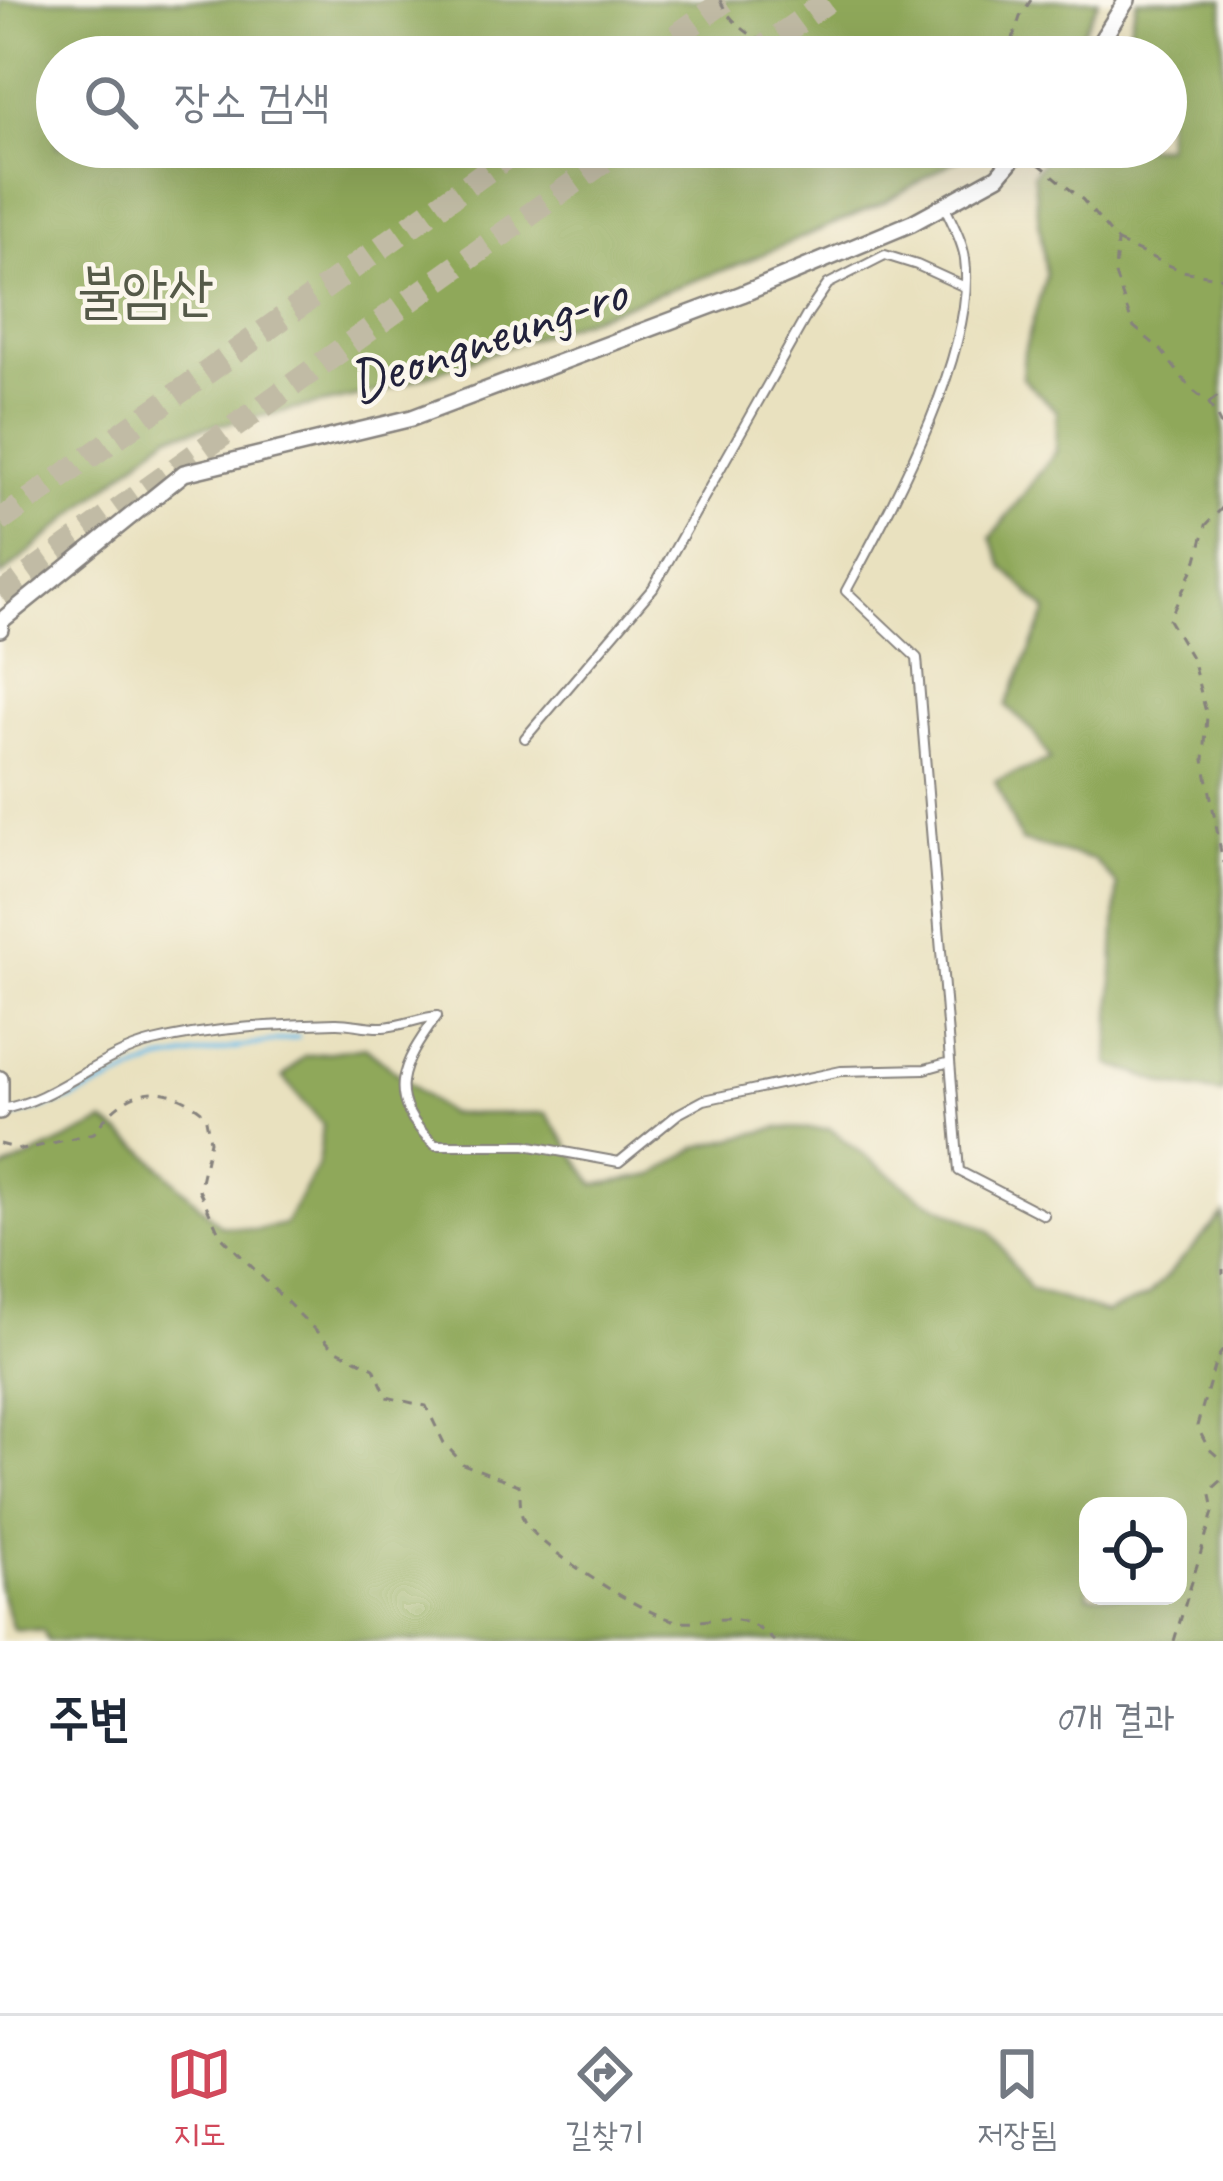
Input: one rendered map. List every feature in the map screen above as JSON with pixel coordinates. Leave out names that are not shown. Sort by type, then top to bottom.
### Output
[{"type":"street","points":[[1104,36],[1127,0]]},
{"type":"street","name":"Deongneung-ro","points":[[0,629],[2,621],[90,545],[184,473],[412,418],[742,294],[944,206],[1005,168]]},
{"type":"street","points":[[0,1078],[1,1110]]},
{"type":"lane","points":[[944,206],[965,256],[955,348],[905,482],[846,590],[917,658],[959,1171],[1044,1215]]},
{"type":"lane","points":[[525,738],[653,588],[828,284],[885,255],[965,287]]},
{"type":"lane","points":[[1,1110],[29,1105],[89,1067],[148,1042],[293,1025],[382,1027],[437,1016],[414,1048],[402,1077],[412,1124],[435,1144],[525,1145],[620,1162],[677,1114],[704,1100],[841,1071],[925,1069],[950,1062]]},
{"type":"path","points":[[720,0],[728,18],[755,36]]},
{"type":"path","points":[[1014,36],[1031,0]]},
{"type":"path","points":[[1045,168],[1083,200],[1117,241],[1182,272],[1223,278]]},
{"type":"path","points":[[1117,241],[1115,275],[1133,326],[1209,404],[1223,429]]},
{"type":"path","points":[[1209,404],[1223,392]]},
{"type":"path","points":[[1223,507],[1206,525],[1197,560],[1168,620],[1192,659],[1207,716],[1204,760],[1223,862]]},
{"type":"path","points":[[0,1144],[23,1150],[94,1133],[111,1108],[138,1093],[159,1092],[193,1104],[205,1114],[209,1141],[199,1190],[220,1234],[333,1348],[374,1367],[387,1397],[426,1406],[444,1443],[463,1464],[519,1485],[523,1520],[544,1542],[646,1613],[679,1621],[721,1616],[752,1624],[774,1641]]},
{"type":"path","points":[[1223,1350],[1196,1426],[1208,1448],[1223,1461]]},
{"type":"path","points":[[1174,1641],[1214,1509],[1210,1491],[1223,1479]]},
{"type":"green space","name":"불암산","points":[[0,0],[1099,0],[1081,36],[36,36],[36,168],[942,168],[883,203],[735,266],[384,391],[168,435],[0,577]]},
{"type":"green space","points":[[1137,0],[1223,0],[1223,1093],[1168,1085],[1109,1064],[1117,885],[1094,860],[1021,841],[995,781],[1050,760],[1033,731],[1006,706],[1047,611],[1004,568],[991,538],[1056,451],[1057,411],[1022,378],[1024,352],[1046,275],[1033,174],[1038,168],[1187,168],[1187,36],[1128,36]]},
{"type":"green space","points":[[365,1047],[448,1114],[546,1113],[595,1185],[654,1175],[698,1147],[777,1128],[830,1129],[920,1197],[990,1231],[1030,1289],[1106,1313],[1148,1296],[1223,1215],[1223,1641],[48,1641],[43,1630],[13,1629],[0,1589],[0,1171],[104,1122],[142,1149],[220,1225],[256,1230],[285,1224],[318,1165],[323,1125],[283,1077],[304,1056]]},
{"type":"waterway","points":[[0,1120],[73,1098],[160,1061],[298,1037]]},
{"type":"tunnel","points":[[676,36],[726,0]]},
{"type":"tunnel","points":[[779,36],[829,0]]},
{"type":"tunnel","points":[[0,521],[492,168]]},
{"type":"tunnel","points":[[0,595],[595,168]]}]
